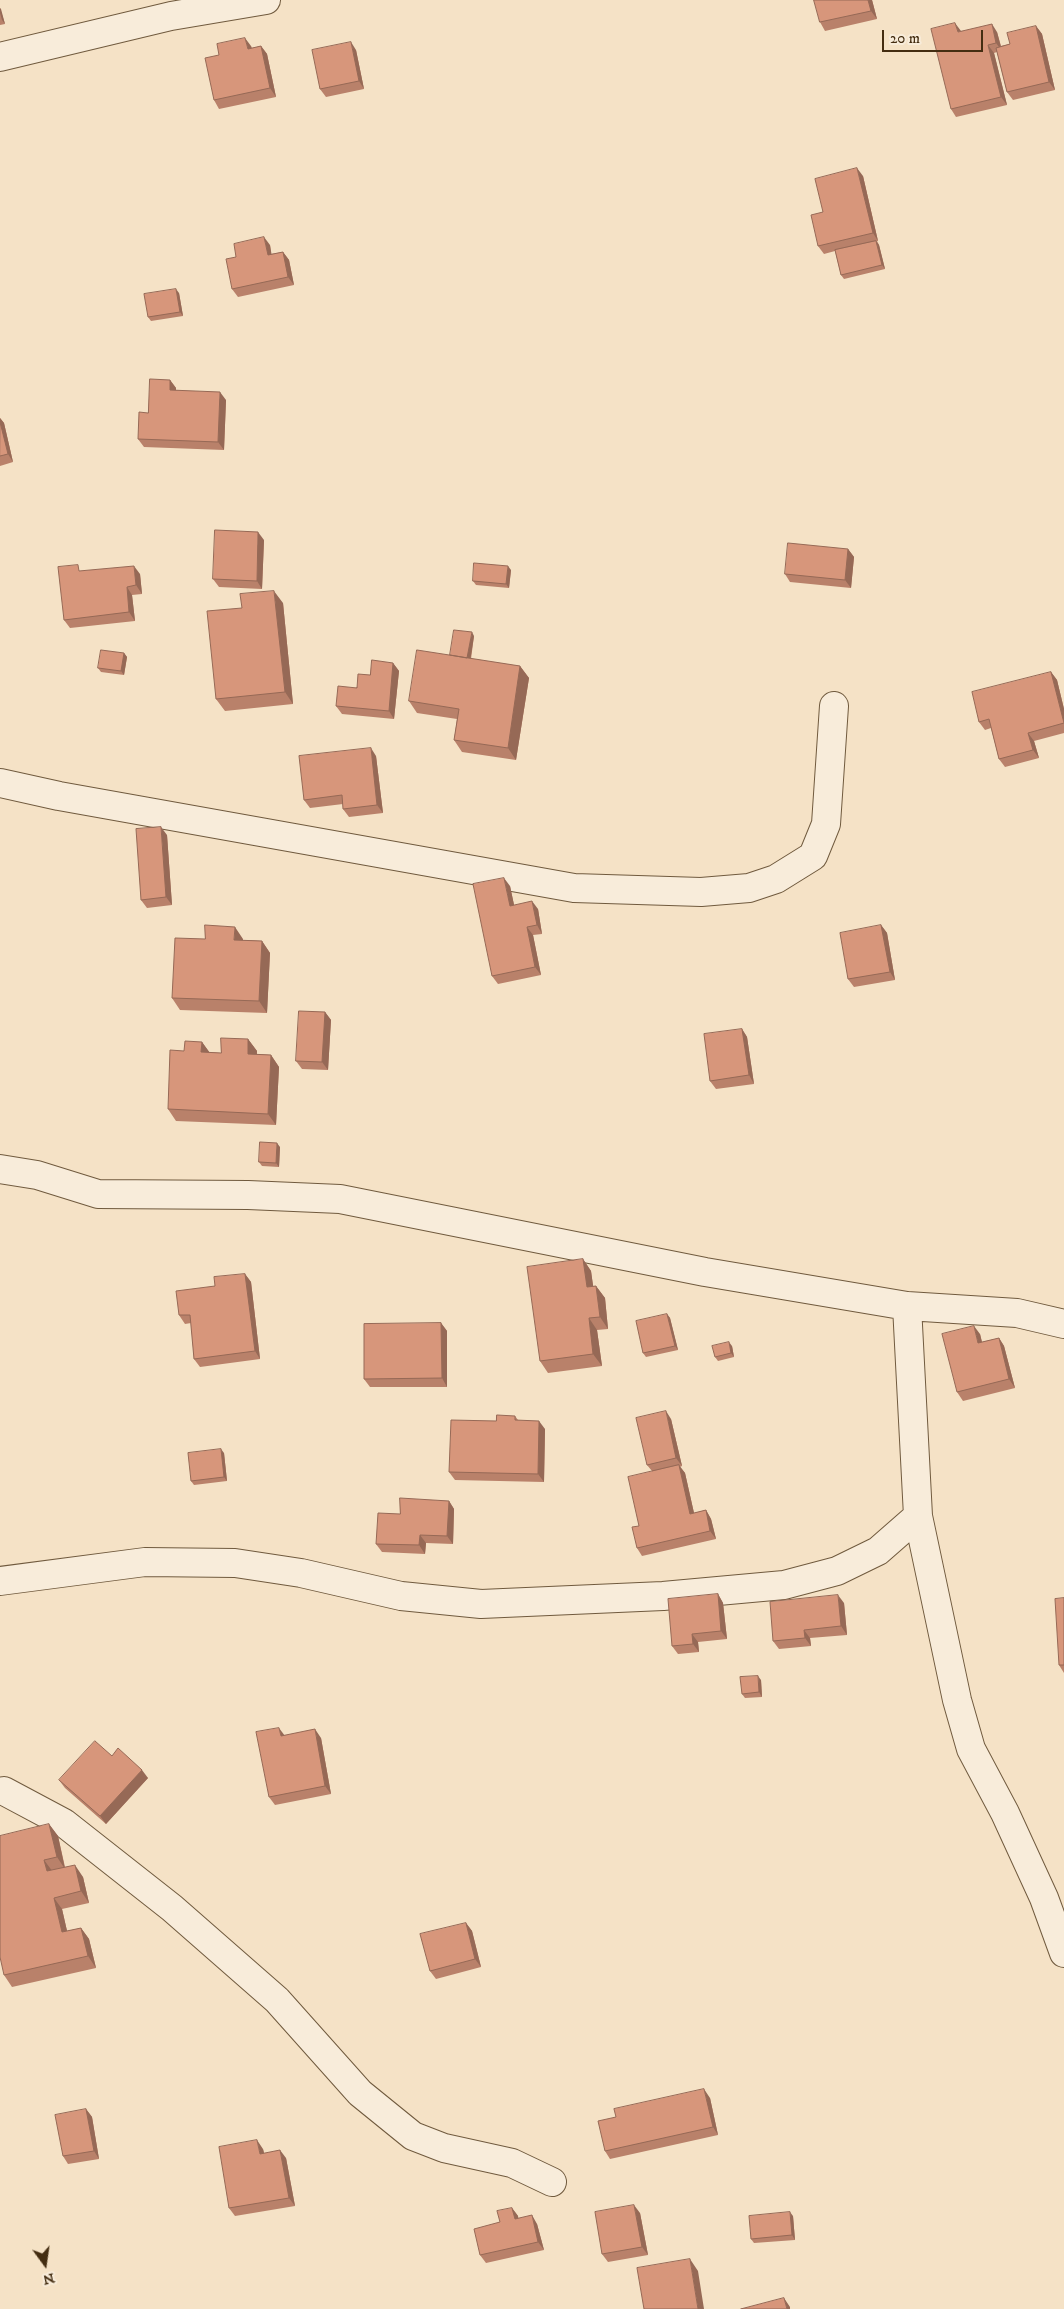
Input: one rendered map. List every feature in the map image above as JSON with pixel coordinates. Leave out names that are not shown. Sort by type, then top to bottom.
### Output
[{"type":"street","points":[[0,57],[171,16],[266,0]]},
{"type":"street","points":[[0,783],[59,796],[574,888],[700,892],[749,888],[776,879],[813,856],[826,824],[834,706]]},
{"type":"street","points":[[0,1169],[37,1176],[98,1194],[230,1194],[340,1199],[705,1272],[907,1306],[1017,1313],[1064,1324]]},
{"type":"street","points":[[907,1306],[918,1516],[957,1700],[971,1749],[1005,1813],[1044,1898],[1064,1953]]},
{"type":"street","points":[[0,1581],[145,1562],[235,1563],[302,1574],[401,1596],[481,1604],[663,1596],[784,1584],[837,1571],[878,1551],[918,1516]]},
{"type":"street","points":[[1,1789],[64,1824],[172,1908],[277,2000],[360,2093],[413,2136],[444,2148],[512,2163],[552,2182]]},
{"type":"building","points":[[814,0],[868,0],[871,11],[820,22]]},
{"type":"building","points":[[955,23],[958,32],[992,24],[996,43],[988,45],[1001,97],[951,109],[931,29]]},
{"type":"building","points":[[1036,26],[1049,82],[1007,92],[996,48],[1010,44],[1007,33]]},
{"type":"building","points":[[245,38],[248,49],[261,46],[270,88],[214,100],[205,58],[219,55],[217,44]]},
{"type":"building","points":[[351,42],[359,81],[320,89],[312,50]]},
{"type":"building","points":[[857,168],[873,233],[818,246],[811,215],[823,212],[815,179]]},
{"type":"building","points":[[264,237],[268,255],[283,252],[288,277],[232,289],[226,259],[236,257],[234,244]]},
{"type":"building","points":[[876,241],[882,265],[841,275],[835,250]]},
{"type":"building","points":[[176,289],[180,312],[148,317],[144,294]]},
{"type":"building","points":[[150,379],[170,380],[170,390],[220,392],[218,442],[138,439],[139,412],[148,413]]},
{"type":"building","points":[[0,422],[8,454],[0,456]]},
{"type":"building","points":[[215,530],[258,532],[257,581],[213,579]]},
{"type":"building","points":[[788,543],[848,549],[845,580],[785,574]]},
{"type":"building","points":[[474,563],[508,566],[506,584],[473,581]]},
{"type":"building","points":[[78,565],[79,571],[134,566],[136,585],[127,587],[129,612],[64,620],[58,567]]},
{"type":"building","points":[[274,591],[285,692],[216,699],[207,611],[242,608],[240,594]]},
{"type":"building","points":[[454,630],[472,632],[467,658],[450,655]]},
{"type":"building","points":[[101,650],[124,653],[121,671],[98,668]]},
{"type":"building","points":[[417,650],[520,666],[508,748],[454,740],[459,709],[409,701]]},
{"type":"building","points":[[372,660],[393,663],[389,711],[336,706],[338,686],[357,688],[358,674],[370,675]]},
{"type":"building","points":[[1051,672],[1064,723],[1028,733],[1033,750],[999,759],[989,719],[979,722],[972,692]]},
{"type":"building","points":[[371,748],[377,805],[343,809],[342,795],[304,800],[299,756]]},
{"type":"building","points":[[161,827],[166,897],[141,900],[136,829]]},
{"type":"building","points":[[504,878],[510,906],[532,901],[537,925],[527,927],[535,967],[492,976],[473,884]]},
{"type":"building","points":[[205,925],[235,927],[234,940],[262,941],[259,1001],[172,998],[175,938],[205,939]]},
{"type":"building","points":[[881,925],[890,972],[848,979],[840,933]]},
{"type":"building","points":[[299,1011],[325,1012],[322,1062],[296,1061]]},
{"type":"building","points":[[742,1029],[749,1075],[710,1081],[704,1034]]},
{"type":"building","points":[[221,1038],[248,1039],[248,1054],[271,1055],[268,1114],[168,1109],[170,1050],[184,1051],[185,1041],[202,1042],[201,1052],[221,1053]]},
{"type":"building","points":[[260,1142],[277,1143],[276,1163],[259,1162]]},
{"type":"building","points":[[583,1259],[587,1287],[596,1286],[600,1317],[589,1318],[593,1354],[540,1361],[527,1267]]},
{"type":"building","points":[[245,1274],[255,1351],[194,1359],[190,1315],[179,1315],[176,1291],[215,1286],[214,1277]]},
{"type":"building","points":[[667,1314],[675,1346],[643,1353],[636,1321]]},
{"type":"building","points":[[441,1323],[442,1378],[364,1379],[364,1324]]},
{"type":"building","points":[[974,1326],[978,1343],[999,1338],[1009,1379],[957,1392],[942,1334]]},
{"type":"building","points":[[729,1342],[731,1353],[715,1357],[712,1346]]},
{"type":"building","points":[[666,1411],[676,1458],[647,1465],[636,1418]]},
{"type":"building","points":[[497,1415],[515,1416],[515,1420],[539,1421],[538,1474],[449,1472],[451,1420],[496,1421]]},
{"type":"building","points":[[221,1449],[224,1477],[191,1481],[188,1453]]},
{"type":"building","points":[[679,1465],[690,1514],[706,1510],[710,1531],[637,1548],[632,1527],[639,1526],[628,1477]]},
{"type":"building","points":[[400,1498],[449,1501],[447,1536],[420,1535],[419,1545],[376,1544],[378,1513],[400,1514]]},
{"type":"building","points":[[718,1594],[721,1631],[692,1634],[693,1644],[672,1646],[668,1599]]},
{"type":"building","points":[[838,1595],[841,1626],[804,1630],[805,1638],[773,1641],[770,1602]]},
{"type":"building","points":[[1064,1598],[1064,1665],[1059,1665],[1055,1599]]},
{"type":"building","points":[[758,1676],[759,1692],[742,1694],[740,1677]]},
{"type":"building","points":[[279,1728],[281,1736],[315,1729],[325,1786],[269,1797],[256,1732]]},
{"type":"building","points":[[95,1741],[112,1756],[118,1748],[142,1770],[100,1816],[59,1780]]},
{"type":"building","points":[[49,1824],[57,1857],[44,1860],[47,1871],[75,1865],[81,1891],[54,1898],[62,1932],[81,1928],[88,1956],[4,1975],[0,1957],[0,1836]]},
{"type":"building","points":[[466,1923],[475,1959],[430,1971],[420,1934]]},
{"type":"building","points":[[704,2089],[713,2127],[605,2151],[598,2121],[616,2117],[614,2109]]},
{"type":"building","points":[[86,2109],[94,2151],[63,2156],[55,2115]]},
{"type":"building","points":[[257,2140],[260,2154],[280,2150],[289,2198],[229,2208],[219,2147]]},
{"type":"building","points":[[634,2205],[642,2247],[602,2254],[595,2212]]},
{"type":"building","points":[[512,2208],[515,2219],[532,2215],[538,2242],[480,2255],[474,2229],[500,2222],[497,2211]]},
{"type":"building","points":[[790,2212],[792,2235],[751,2239],[749,2216]]},
{"type":"building","points":[[690,2259],[698,2309],[644,2309],[637,2268]]},
{"type":"building","points":[[784,2298],[787,2309],[741,2309]]}]
